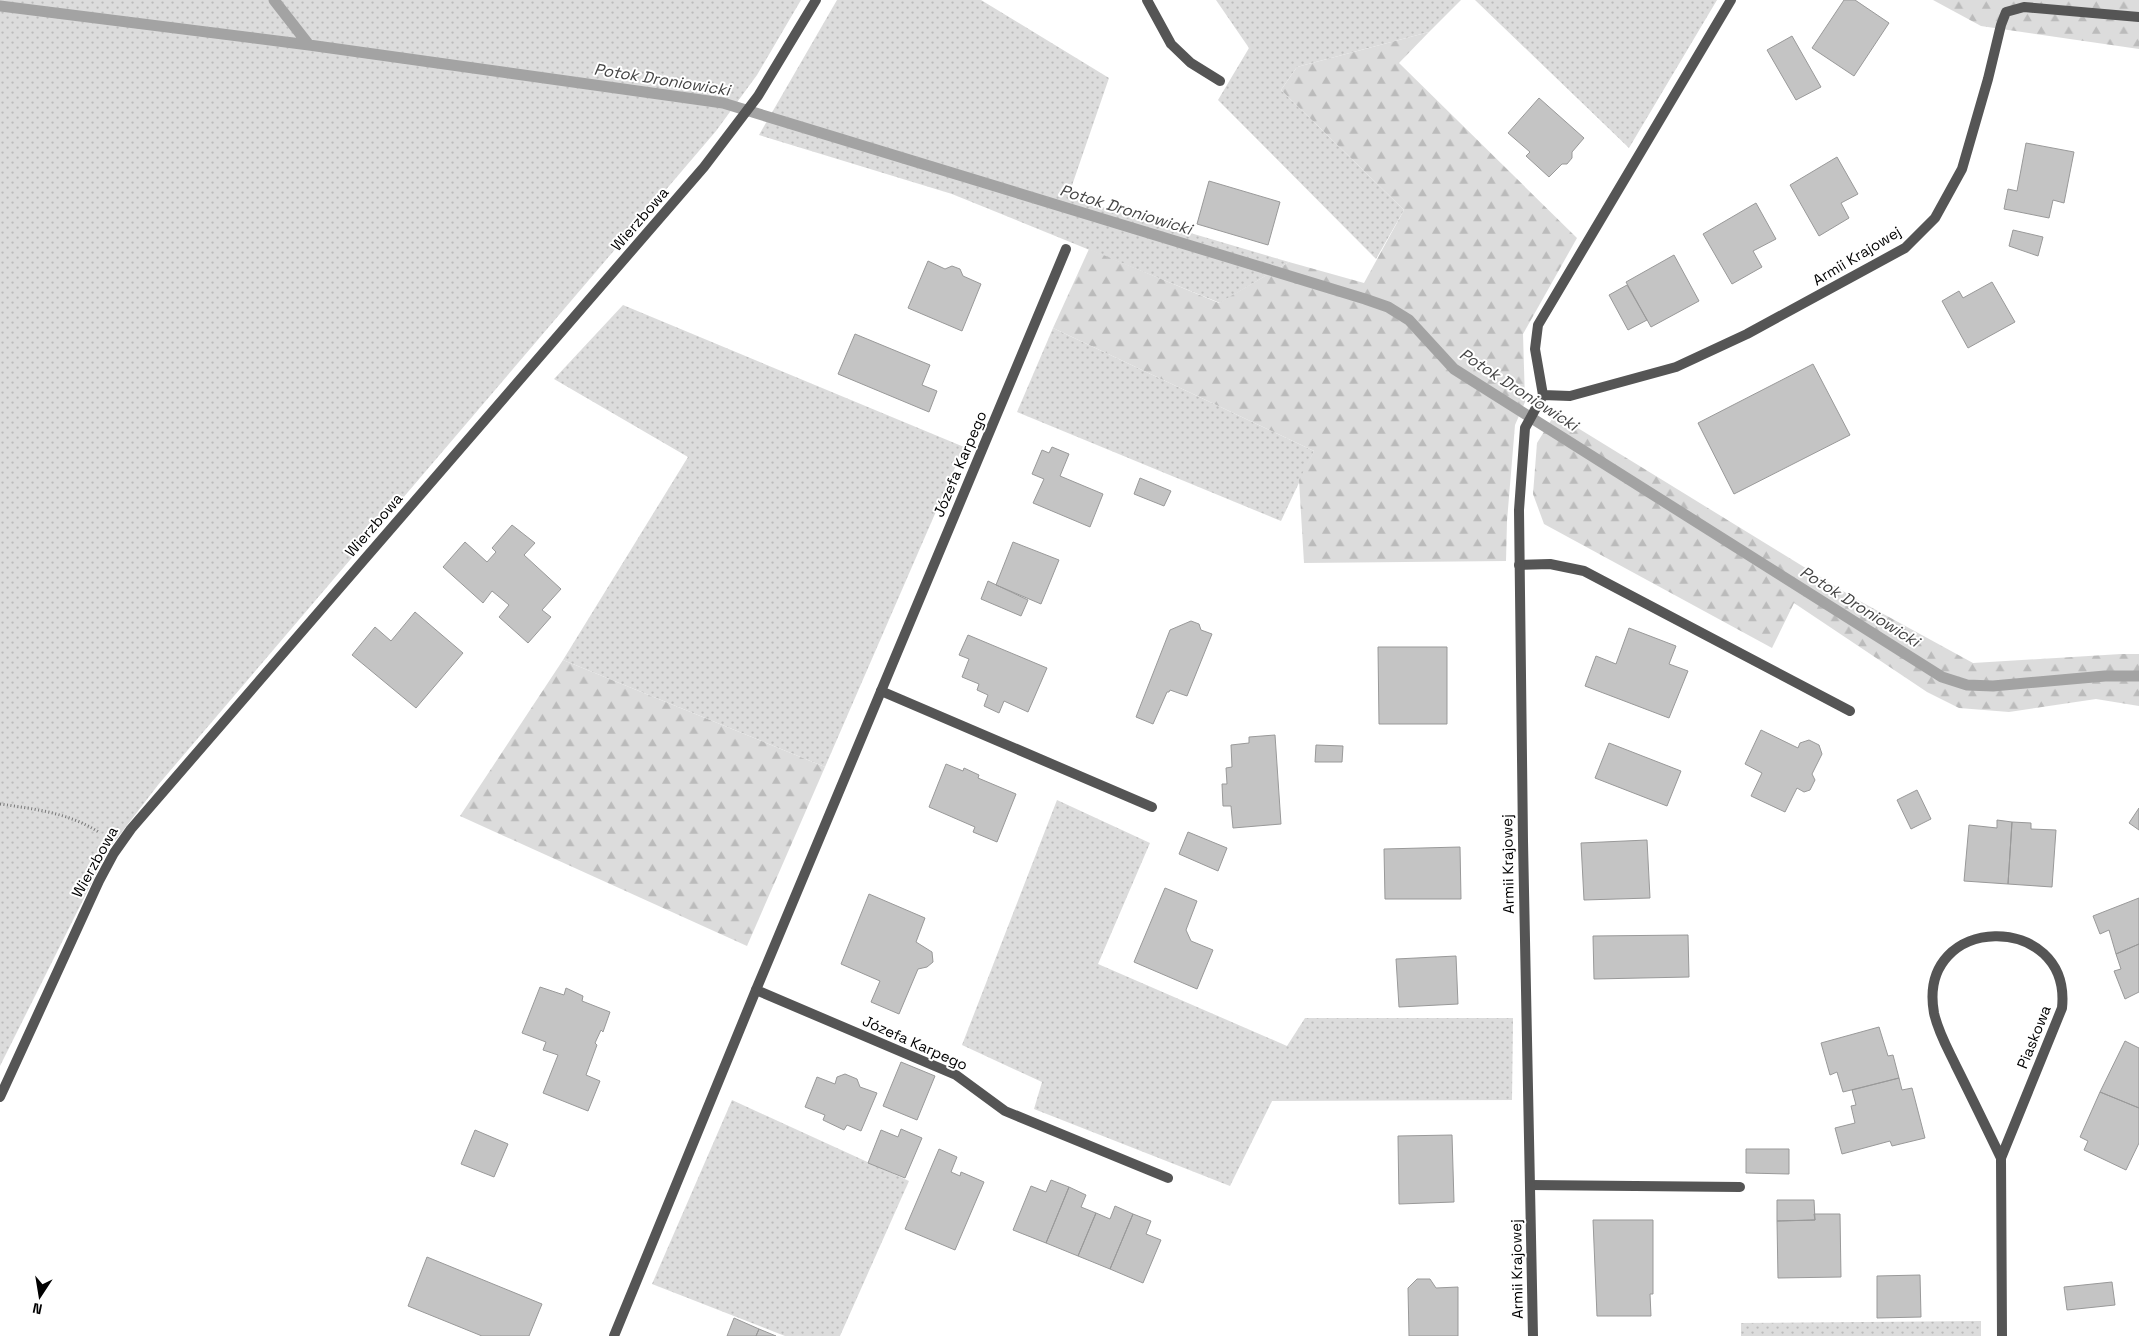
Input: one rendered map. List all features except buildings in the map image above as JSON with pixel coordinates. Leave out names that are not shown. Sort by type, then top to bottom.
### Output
[{"type":"street","name":"Wierzbowa","points":[[0,1097],[99,881],[131,829],[672,205],[738,124],[758,96],[816,0]]},
{"type":"street","points":[[1147,0],[1171,44],[1191,63],[1220,81]]},
{"type":"street","points":[[1542,395],[1535,349],[1538,325],[1731,0]]},
{"type":"street","name":"Armii Krajowej","points":[[1533,1336],[1519,565],[1519,510],[1525,428],[1542,395],[1570,396],[1676,367],[1748,334],[1905,248],[1934,218],[1962,169],[2001,24],[2006,12],[2024,7],[2139,17]]},
{"type":"street","name":"Józefa Karpego","points":[[614,1336],[756,990],[1066,249]]},
{"type":"street","points":[[1519,565],[1550,564],[1584,570],[1850,711]]},
{"type":"street","points":[[881,691],[1152,807]]},
{"type":"street","name":"Piaskowa","points":[[2001,1158],[1938,1027],[1933,997],[1934,984],[1946,958],[1958,947],[1974,939],[1991,935],[2021,939],[2034,945],[2045,955],[2055,969],[2061,981],[2064,994],[2062,1008],[2001,1158],[2002,1336]]},
{"type":"street","name":"Józefa Karpego","points":[[756,990],[956,1075],[1006,1111],[1168,1178]]},
{"type":"street","points":[[1530,1186],[1740,1187]]},
{"type":"path","points":[[0,804],[53,812],[86,824],[120,845]]},
{"type":"green space","points":[[0,0],[801,0],[757,75],[716,131],[158,785],[108,850],[0,1066]]},
{"type":"green space","points":[[837,0],[981,0],[1109,78],[1068,197],[1289,262],[1220,303],[952,194],[759,135]]},
{"type":"green space","points":[[1216,0],[1461,0],[1429,32],[1297,67],[1281,90],[1404,210],[1376,259],[1218,100],[1249,48]]},
{"type":"green space","points":[[1475,0],[1717,0],[1629,148]]},
{"type":"green space","points":[[1933,0],[2139,0],[2139,49],[1981,26]]},
{"type":"green space","points":[[1429,32],[1399,63],[1577,238],[1523,334],[1525,402],[1515,425],[1507,521],[1506,561],[1304,563],[1299,480],[1314,451],[1053,328],[1089,249],[1219,303],[1289,262],[1364,283],[1404,210],[1281,90],[1297,67]]},
{"type":"green space","points":[[623,305],[964,447],[825,767],[563,660],[688,457],[554,379]]},
{"type":"green space","points":[[1053,328],[1314,451],[1281,521],[1017,412]]},
{"type":"green space","points":[[1555,414],[1856,599],[1973,663],[2139,654],[2139,706],[2096,699],[2009,712],[1959,708],[1927,692],[1794,603],[1772,648],[1544,524],[1533,494],[1537,443]]},
{"type":"green space","points":[[563,660],[825,767],[747,946],[460,816]]},
{"type":"green space","points":[[1057,800],[1150,843],[1098,964],[1287,1046],[1305,1018],[1513,1018],[1512,1100],[1272,1101],[1230,1186],[1034,1109],[1042,1082],[962,1045]]},
{"type":"green space","points":[[732,1100],[909,1181],[840,1336],[785,1336],[652,1284]]},
{"type":"green space","points":[[1981,1321],[1981,1336],[1741,1336],[1741,1323]]},
{"type":"waterway","points":[[274,0],[309,45]]},
{"type":"waterway","name":"Potok Droniowicki","points":[[0,6],[309,45],[723,103],[1365,299],[1388,307],[1409,320],[1454,369],[1942,677],[1967,685],[1993,686],[2105,676],[2139,676]]}]
